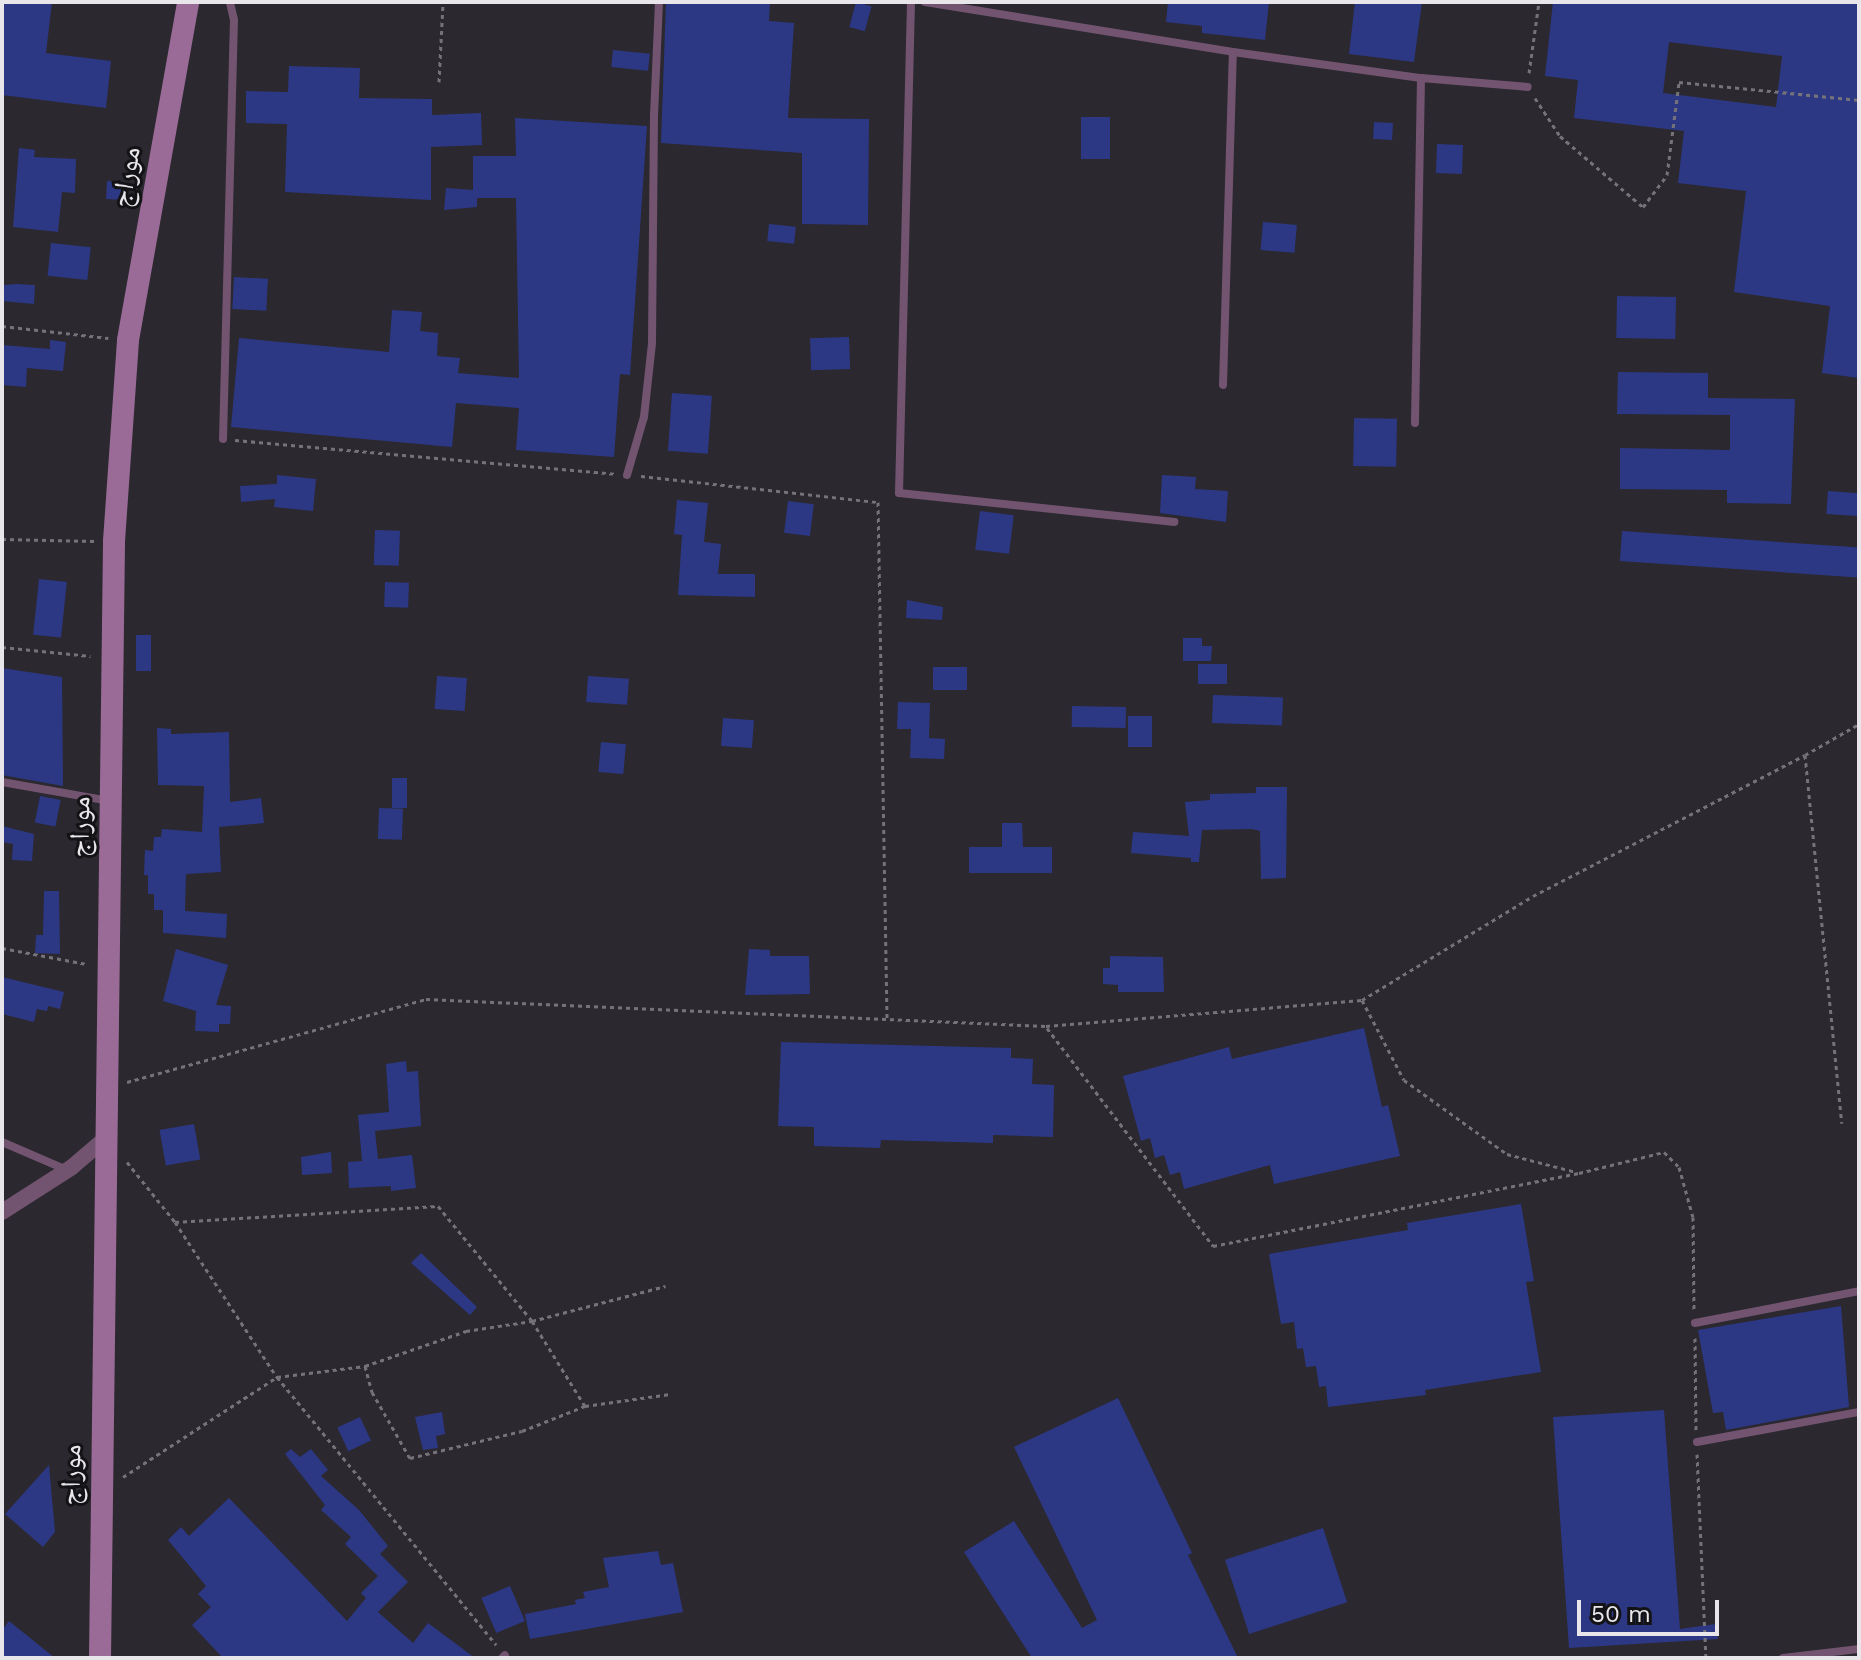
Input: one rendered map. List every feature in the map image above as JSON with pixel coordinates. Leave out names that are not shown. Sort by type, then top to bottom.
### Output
[{"type":"main road","name":"موراج","points":[[100,1658],[108,1088],[106,968],[114,541],[128,340],[188,2]]},
{"type":"street","points":[[2,1212],[68,1170],[106,1138]]},
{"type":"lane","points":[[223,439],[234,20],[230,2]]},
{"type":"lane","points":[[627,475],[644,417],[652,343],[654,116],[659,2]]},
{"type":"lane","points":[[911,2],[899,493],[1174,522]]},
{"type":"lane","points":[[925,2],[1233,52],[1421,78],[1528,87]]},
{"type":"lane","points":[[1223,385],[1233,52]]},
{"type":"lane","points":[[1415,423],[1421,78]]},
{"type":"lane","points":[[2,782],[111,801]]},
{"type":"lane","points":[[2,1142],[68,1170]]},
{"type":"lane","points":[[1695,1323],[1859,1291]]},
{"type":"lane","points":[[1697,1442],[1859,1412]]},
{"type":"lane","points":[[1783,1658],[1859,1649]]},
{"type":"path","points":[[439,82],[443,2]]},
{"type":"path","points":[[1539,2],[1528,87],[1560,136],[1643,207],[1667,175],[1679,82],[1859,100]]},
{"type":"path","points":[[2,326],[128,340]]},
{"type":"path","points":[[223,439],[627,475],[878,502],[887,1019]]},
{"type":"path","points":[[2,539],[114,541]]},
{"type":"path","points":[[2,647],[111,657]]},
{"type":"path","points":[[108,1088],[426,999],[1046,1026],[1362,1000],[1533,896],[1859,724]]},
{"type":"path","points":[[1805,755],[1842,1123]]},
{"type":"path","points":[[2,948],[106,968]]},
{"type":"path","points":[[1362,1000],[1404,1080],[1507,1154],[1579,1173]]},
{"type":"path","points":[[1046,1026],[1213,1246],[1579,1173],[1664,1152],[1679,1167],[1693,1217],[1697,1442],[1706,1658]]},
{"type":"path","points":[[106,1138],[175,1222],[277,1377],[503,1657]]},
{"type":"path","points":[[175,1222],[438,1206],[532,1321],[585,1406]]},
{"type":"path","points":[[100,1492],[277,1377],[365,1366],[466,1331],[532,1321],[665,1286]]},
{"type":"path","points":[[365,1366],[372,1392],[410,1458],[522,1431],[585,1406],[670,1394]]},
{"type":"building","points":[[2,2],[52,2],[46,53],[111,61],[106,108],[2,95]]},
{"type":"building","points":[[666,2],[770,2],[769,21],[794,23],[788,118],[869,119],[868,225],[802,224],[802,153],[661,143]]},
{"type":"building","points":[[856,2],[871,6],[865,31],[849,27]]},
{"type":"building","points":[[1168,2],[1269,2],[1265,40],[1202,33],[1202,26],[1166,22]]},
{"type":"building","points":[[1355,2],[1422,2],[1414,62],[1349,54]]},
{"type":"building","points":[[1553,2],[1859,2],[1859,378],[1822,373],[1830,306],[1734,292],[1746,191],[1678,183],[1684,131],[1574,118],[1578,80],[1545,76]],"holes":[[[1669,42],[1782,56],[1776,107],[1663,93]]]},
{"type":"building","points":[[613,50],[650,54],[648,71],[611,67]]},
{"type":"building","points":[[289,66],[360,68],[359,98],[432,99],[432,115],[481,113],[482,145],[431,147],[431,200],[285,192],[287,124],[246,123],[246,91],[288,92]]},
{"type":"building","points":[[1081,117],[1110,117],[1110,159],[1081,159]]},
{"type":"building","points":[[515,118],[647,126],[630,375],[620,374],[614,457],[516,450],[519,408],[456,403],[452,447],[231,427],[239,338],[389,352],[392,310],[422,312],[420,331],[438,333],[437,356],[460,358],[458,373],[519,378],[516,198],[477,198],[477,207],[444,210],[446,188],[473,190],[473,156],[516,156]]},
{"type":"building","points":[[1374,122],[1393,123],[1392,140],[1373,139]]},
{"type":"building","points":[[1437,144],[1463,145],[1462,174],[1436,173]]},
{"type":"building","points":[[19,148],[35,150],[34,157],[76,159],[75,193],[62,192],[58,232],[13,227]]},
{"type":"building","points":[[107,181],[125,182],[124,200],[106,199]]},
{"type":"building","points":[[1263,222],[1297,225],[1294,253],[1261,250]]},
{"type":"building","points":[[769,224],[796,227],[794,244],[767,241]]},
{"type":"building","points":[[51,243],[91,247],[87,280],[48,276]]},
{"type":"building","points":[[234,277],[268,279],[266,311],[232,309]]},
{"type":"building","points":[[2,285],[35,285],[34,304],[2,301]]},
{"type":"building","points":[[1617,296],[1676,297],[1675,339],[1616,338]]},
{"type":"building","points":[[849,337],[850,369],[811,370],[810,338]]},
{"type":"building","points":[[50,340],[66,342],[63,371],[27,368],[26,387],[2,385],[2,345],[50,349]]},
{"type":"building","points":[[1618,372],[1708,373],[1708,398],[1795,399],[1791,504],[1727,503],[1727,490],[1620,489],[1620,448],[1730,450],[1730,415],[1617,414]]},
{"type":"building","points":[[672,393],[712,396],[708,454],[668,451]]},
{"type":"building","points":[[1354,418],[1397,419],[1396,467],[1353,466]]},
{"type":"building","points":[[277,475],[316,479],[313,511],[274,507],[275,499],[241,502],[240,486],[277,484]]},
{"type":"building","points":[[1162,475],[1196,477],[1195,489],[1228,491],[1226,522],[1160,513]]},
{"type":"building","points":[[1828,491],[1859,493],[1857,516],[1826,514]]},
{"type":"building","points":[[677,500],[708,503],[704,542],[721,544],[718,574],[755,574],[755,597],[678,595],[682,535],[674,534]]},
{"type":"building","points":[[788,501],[814,504],[810,536],[784,533]]},
{"type":"building","points":[[980,511],[1014,515],[1009,554],[975,550]]},
{"type":"building","points":[[375,530],[400,531],[399,566],[374,565]]},
{"type":"building","points":[[1622,531],[1859,548],[1857,578],[1620,561]]},
{"type":"building","points":[[39,579],[67,582],[61,638],[33,635]]},
{"type":"building","points":[[385,582],[409,583],[408,608],[384,607]]},
{"type":"building","points":[[907,600],[943,607],[942,620],[906,618]]},
{"type":"building","points":[[136,635],[151,635],[151,671],[136,671]]},
{"type":"building","points":[[1183,638],[1202,638],[1202,646],[1212,646],[1211,661],[1183,661]]},
{"type":"building","points":[[1198,664],[1227,664],[1227,684],[1198,684]]},
{"type":"building","points":[[933,667],[967,667],[967,690],[933,690]]},
{"type":"building","points":[[2,668],[62,677],[63,786],[2,775]]},
{"type":"building","points":[[437,676],[467,678],[465,711],[435,709]]},
{"type":"building","points":[[588,676],[629,679],[627,705],[586,702]]},
{"type":"building","points":[[1213,695],[1283,697],[1282,725],[1212,723]]},
{"type":"building","points":[[898,702],[930,703],[929,738],[945,739],[944,759],[910,758],[911,729],[897,729]]},
{"type":"building","points":[[1072,706],[1126,707],[1126,728],[1072,727]]},
{"type":"building","points":[[1128,716],[1152,716],[1152,747],[1128,747]]},
{"type":"building","points":[[723,718],[754,720],[752,748],[721,746]]},
{"type":"building","points":[[157,728],[171,729],[171,734],[229,732],[230,802],[261,798],[264,823],[219,827],[221,872],[186,874],[185,911],[227,914],[226,938],[163,933],[163,910],[154,910],[154,894],[148,894],[148,875],[144,875],[145,850],[153,851],[154,837],[161,837],[162,829],[202,832],[204,786],[158,785]]},
{"type":"building","points":[[601,742],[626,744],[623,774],[598,772]]},
{"type":"building","points":[[392,778],[407,778],[407,808],[392,808]]},
{"type":"building","points":[[1256,787],[1287,787],[1286,878],[1261,879],[1260,831],[1252,829],[1202,830],[1199,862],[1191,862],[1191,858],[1131,853],[1133,832],[1189,836],[1185,802],[1210,800],[1210,794],[1256,793]]},
{"type":"building","points":[[40,796],[61,800],[55,827],[35,823]]},
{"type":"building","points":[[379,808],[403,809],[402,840],[378,839]]},
{"type":"building","points":[[1002,823],[1022,823],[1023,847],[1052,847],[1052,873],[969,873],[969,847],[1002,847]]},
{"type":"building","points":[[2,826],[34,834],[32,861],[12,860],[13,844],[2,842]]},
{"type":"building","points":[[44,891],[59,891],[60,954],[35,953],[36,935],[43,935]]},
{"type":"building","points":[[176,949],[228,965],[216,1005],[231,1006],[230,1024],[219,1024],[219,1032],[195,1031],[196,1011],[163,1001]]},
{"type":"building","points":[[749,949],[770,950],[770,956],[809,956],[810,994],[745,995]]},
{"type":"building","points":[[1110,956],[1163,957],[1164,992],[1118,992],[1118,985],[1103,984],[1103,968],[1110,968]]},
{"type":"building","points":[[2,977],[64,992],[60,1009],[48,1006],[47,1011],[37,1009],[34,1022],[2,1014]]},
{"type":"building","points":[[1364,1028],[1382,1107],[1388,1105],[1400,1156],[1274,1184],[1270,1165],[1184,1189],[1180,1172],[1170,1175],[1164,1155],[1155,1158],[1150,1138],[1141,1141],[1123,1076],[1229,1047],[1232,1059]]},
{"type":"building","points":[[781,1042],[1011,1048],[1011,1058],[1033,1059],[1032,1084],[1054,1085],[1053,1137],[993,1135],[993,1143],[881,1140],[880,1148],[814,1146],[814,1127],[778,1126]]},
{"type":"building","points":[[406,1061],[407,1072],[418,1071],[421,1126],[375,1131],[378,1159],[412,1155],[416,1188],[391,1191],[391,1186],[349,1188],[348,1162],[362,1161],[358,1115],[389,1112],[386,1064]]},
{"type":"building","points":[[194,1124],[200,1159],[166,1166],[160,1130]]},
{"type":"building","points":[[331,1152],[332,1173],[302,1175],[301,1157]]},
{"type":"building","points":[[1521,1204],[1534,1281],[1526,1282],[1541,1372],[1425,1390],[1426,1395],[1328,1407],[1326,1386],[1319,1387],[1316,1366],[1306,1367],[1303,1348],[1297,1349],[1294,1322],[1281,1324],[1269,1254],[1408,1230],[1407,1223]]},
{"type":"building","points":[[421,1253],[477,1307],[470,1315],[411,1263]]},
{"type":"building","points":[[1841,1306],[1849,1407],[1726,1430],[1723,1412],[1713,1413],[1698,1330]]},
{"type":"building","points":[[1118,1398],[1238,1658],[1032,1658],[964,1552],[1014,1521],[1082,1628],[1097,1620],[1014,1447]]},
{"type":"building","points":[[1664,1410],[1680,1629],[1716,1624],[1718,1639],[1569,1648],[1553,1417]]},
{"type":"building","points":[[442,1412],[445,1434],[436,1436],[438,1448],[423,1450],[415,1417]]},
{"type":"building","points":[[360,1417],[371,1441],[348,1451],[337,1428]]},
{"type":"building","points":[[291,1449],[300,1457],[311,1449],[328,1470],[321,1476],[359,1510],[388,1546],[380,1554],[408,1582],[378,1612],[413,1643],[428,1623],[475,1658],[223,1658],[192,1625],[211,1607],[198,1594],[206,1586],[168,1540],[181,1527],[189,1536],[229,1498],[347,1621],[366,1598],[361,1593],[378,1576],[345,1544],[351,1537],[321,1510],[325,1505],[285,1454]]},
{"type":"building","points":[[49,1465],[55,1532],[43,1547],[5,1514]]},
{"type":"building","points":[[1323,1528],[1347,1602],[1249,1634],[1225,1560]]},
{"type":"building","points":[[658,1551],[661,1565],[673,1563],[683,1612],[530,1639],[525,1614],[576,1604],[575,1600],[585,1598],[583,1592],[609,1587],[603,1558]]},
{"type":"building","points":[[510,1586],[525,1621],[496,1633],[481,1598]]},
{"type":"building","points":[[9,1621],[55,1658],[2,1658],[2,1630]]}]
